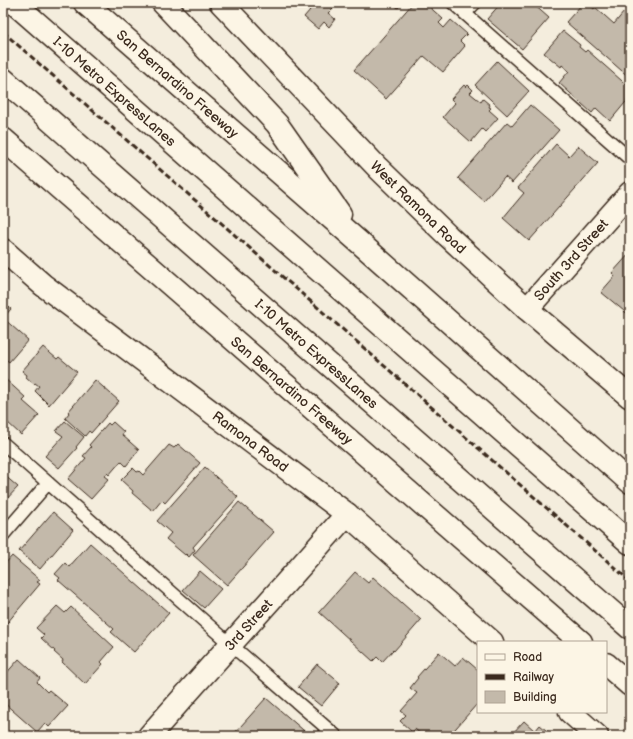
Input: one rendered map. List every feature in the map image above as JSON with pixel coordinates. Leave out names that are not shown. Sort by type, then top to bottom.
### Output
[{"type":"main road","name":"I-10 Metro ExpressLanes","points":[[14,3],[630,543]]},
{"type":"main road","name":"San Bernardino Freeway","points":[[85,3],[360,243],[630,482]]},
{"type":"main road","points":[[163,3],[277,124],[360,243]]},
{"type":"main road","name":"West Ramona Road","points":[[221,3],[378,168],[448,236],[527,309],[630,397]]},
{"type":"main road","name":"I-10 Metro ExpressLanes","points":[[3,80],[630,628]]},
{"type":"main road","name":"San Bernardino Freeway","points":[[3,140],[580,641]]},
{"type":"main road","points":[[3,152],[40,172]]},
{"type":"main road","name":"South 3rd Street","points":[[527,309],[630,192]]},
{"type":"main road","name":"Ramona Road","points":[[3,250],[43,285],[347,514],[491,641]]},
{"type":"main road","name":"3rd Street","points":[[149,736],[347,514]]},
{"type":"main road","points":[[607,665],[630,685]]},
{"type":"main road","points":[[571,713],[597,736]]},
{"type":"lane","points":[[453,3],[630,159]]},
{"type":"lane","points":[[465,13],[475,3]]},
{"type":"lane","points":[[3,443],[336,736]]},
{"type":"lane","points":[[3,535],[48,483]]},
{"type":"building","points":[[302,3],[333,3],[331,6],[333,8],[328,13],[335,19],[329,27],[324,22],[318,29],[304,17],[310,10]]},
{"type":"building","points":[[392,3],[403,3],[398,8]]},
{"type":"building","points":[[413,3],[425,3],[443,19],[439,23],[444,28],[451,20],[467,34],[460,41],[465,46],[443,72],[424,56],[386,99],[354,70]]},
{"type":"building","points":[[501,3],[532,3],[549,18],[522,49],[487,19]]},
{"type":"building","points":[[583,3],[587,3],[594,9],[595,7],[614,24],[624,12],[630,18],[630,78],[566,22]]},
{"type":"building","points":[[563,31],[580,45],[579,47],[585,52],[587,50],[630,88],[630,97],[610,121],[596,108],[592,113],[559,83],[569,71],[562,65],[561,67],[544,53]]},
{"type":"building","points":[[497,61],[529,91],[507,115],[475,85]]},
{"type":"building","points":[[464,85],[466,87],[468,85],[473,90],[470,93],[481,102],[483,99],[490,105],[489,107],[491,108],[489,110],[498,118],[485,132],[482,129],[471,142],[443,117],[455,103],[451,99]]},
{"type":"building","points":[[530,105],[559,130],[512,183],[505,177],[484,201],[458,178],[507,122],[512,126]]},
{"type":"building","points":[[556,144],[569,156],[578,146],[598,163],[529,241],[503,218],[524,193],[518,188]]},
{"type":"building","points":[[630,253],[630,316],[601,292],[615,276],[612,273]]},
{"type":"building","points":[[3,301],[11,309],[3,318]]},
{"type":"building","points":[[3,318],[28,340],[9,362],[3,357]]},
{"type":"building","points":[[43,347],[57,359],[59,357],[77,372],[49,405],[35,391],[39,386],[35,383],[34,384],[26,377],[27,375],[22,371]]},
{"type":"building","points":[[3,377],[26,398],[23,401],[39,415],[21,435],[6,421],[3,424]]},
{"type":"building","points":[[95,380],[119,401],[91,433],[89,431],[85,436],[65,418],[69,413],[68,412]]},
{"type":"building","points":[[65,421],[84,437],[76,447],[77,448],[59,468],[45,456],[63,436],[56,431]]},
{"type":"building","points":[[113,422],[124,432],[122,435],[139,450],[126,466],[121,461],[109,475],[107,473],[105,476],[109,479],[91,499],[68,479],[86,458],[83,456],[91,447],[89,445],[108,423],[110,425]]},
{"type":"building","points":[[178,444],[200,463],[165,503],[162,500],[153,511],[132,493],[133,491],[121,480],[133,468],[143,475],[169,445],[174,448]]},
{"type":"building","points":[[205,467],[238,497],[193,547],[195,550],[189,557],[166,539],[171,533],[157,521]]},
{"type":"building","points":[[3,474],[18,487],[3,503]]},
{"type":"building","points":[[239,502],[274,532],[227,585],[193,555]]},
{"type":"building","points":[[53,512],[73,530],[40,569],[19,551]]},
{"type":"building","points":[[90,543],[169,613],[134,652],[111,632],[114,629],[58,580],[60,578],[55,574],[65,563],[69,567]]},
{"type":"building","points":[[12,556],[40,580],[37,582],[40,584],[7,623],[4,620],[3,621],[3,566]]},
{"type":"building","points":[[200,571],[221,589],[204,608],[183,590]]},
{"type":"building","points":[[355,572],[368,583],[373,577],[421,620],[394,651],[393,650],[382,662],[377,657],[373,661],[319,612]]},
{"type":"building","points":[[57,606],[65,613],[71,607],[114,647],[101,662],[103,664],[85,684],[62,662],[63,660],[41,638],[44,635],[36,628]]},
{"type":"building","points":[[439,652],[455,666],[463,657],[477,669],[477,704],[449,736],[430,736],[427,734],[423,736],[415,729],[412,732],[400,721],[406,715],[401,711],[417,693],[410,688],[418,678],[417,677]]},
{"type":"building","points":[[19,659],[40,678],[37,682],[47,692],[49,690],[68,706],[49,727],[45,723],[37,732],[3,702],[3,677]]},
{"type":"building","points":[[317,664],[340,683],[321,706],[298,687]]},
{"type":"building","points":[[266,698],[310,736],[232,736]]},
{"type":"building","points":[[524,721],[535,731],[540,725],[553,736],[510,736]]},
{"type":"railway","points":[[3,32],[630,581]]}]
